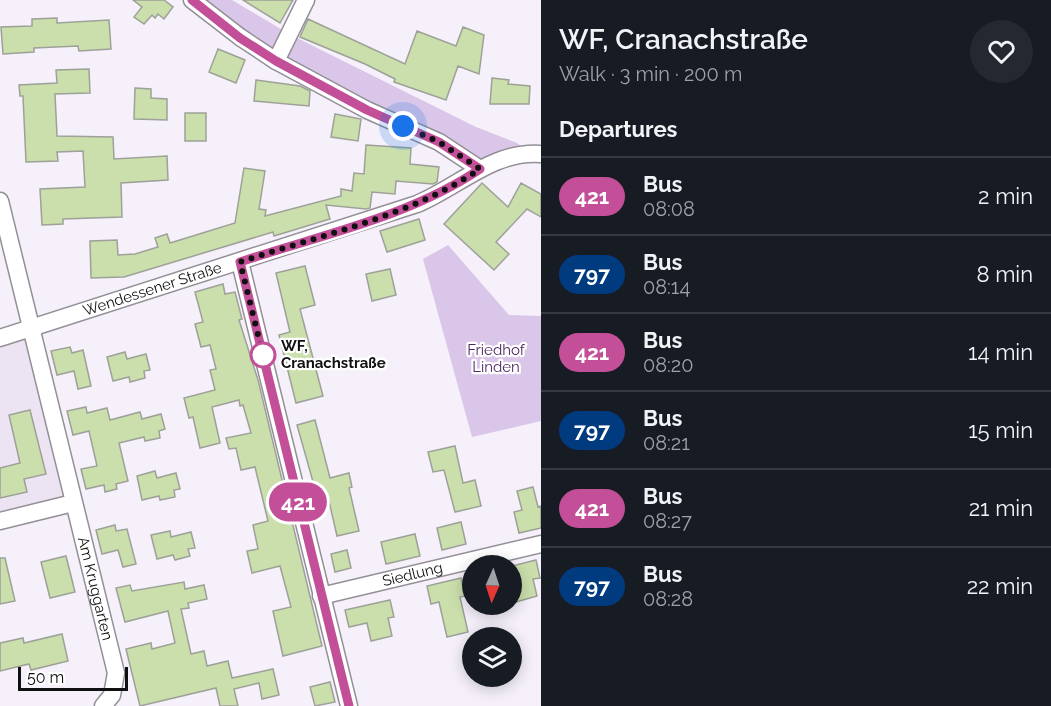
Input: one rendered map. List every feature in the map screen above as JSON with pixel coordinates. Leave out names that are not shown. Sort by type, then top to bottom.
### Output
[{"type":"street","points":[[192,0],[240,38],[276,61],[367,110],[439,142],[480,169]]},
{"type":"street","points":[[276,61],[306,0]]},
{"type":"street","name":"Wendessener Straße","points":[[0,338],[417,204],[455,186],[480,169],[506,157],[541,154]]},
{"type":"street","name":"Am Kruggarten","points":[[0,201],[116,673],[112,696],[103,706]]},
{"type":"street","points":[[240,262],[349,706]]},
{"type":"street","points":[[0,521],[74,503]]},
{"type":"street","name":"Siedlung","points":[[321,596],[541,544]]},
{"type":"shaded area","points":[[32,327],[73,503],[0,521],[0,335]]},
{"type":"green space","points":[[192,0],[232,0],[289,34],[476,127],[517,143],[529,153],[480,169],[367,110]]},
{"type":"green space","name":"Friedhof Linden","points":[[448,245],[509,315],[541,316],[541,421],[472,437],[423,259]]},
{"type":"building","points":[[133,0],[164,0],[173,7],[164,19],[158,14],[155,18],[152,15],[144,24],[134,17],[142,7]]},
{"type":"building","points":[[243,0],[293,0],[280,23]]},
{"type":"building","points":[[57,18],[57,23],[109,20],[111,49],[79,51],[78,46],[34,48],[34,52],[3,54],[1,27],[32,26],[32,19]]},
{"type":"building","points":[[308,19],[405,64],[417,31],[456,46],[463,27],[484,35],[479,74],[458,66],[446,100],[394,82],[395,79],[365,64],[300,37]]},
{"type":"building","points":[[218,49],[245,60],[236,83],[209,72]]},
{"type":"building","points":[[89,69],[90,93],[55,94],[57,136],[113,137],[114,159],[167,156],[168,180],[121,183],[122,217],[63,219],[63,224],[42,225],[40,189],[85,187],[83,151],[57,152],[58,161],[26,162],[23,96],[20,96],[19,85],[57,83],[56,70]]},
{"type":"building","points":[[492,78],[509,80],[508,84],[530,86],[529,104],[490,104]]},
{"type":"building","points":[[256,80],[300,86],[310,91],[309,106],[254,101]]},
{"type":"building","points":[[135,88],[151,89],[151,98],[167,99],[167,120],[134,119]]},
{"type":"building","points":[[185,113],[206,113],[206,141],[185,141]]},
{"type":"building","points":[[335,114],[361,119],[358,141],[331,137]]},
{"type":"building","points":[[366,145],[411,148],[410,164],[439,167],[437,182],[433,184],[396,181],[395,194],[372,192],[370,208],[326,205],[330,219],[274,236],[273,232],[124,277],[91,278],[90,241],[117,240],[118,255],[135,254],[158,247],[155,238],[167,234],[170,243],[235,223],[244,168],[265,171],[259,209],[266,210],[265,216],[341,196],[341,189],[352,191],[354,173],[364,174]]},
{"type":"building","points":[[482,183],[508,207],[521,183],[541,194],[541,217],[527,209],[496,242],[509,254],[494,270],[444,224]]},
{"type":"building","points":[[419,219],[425,240],[387,252],[380,231]]},
{"type":"building","points":[[305,266],[315,305],[300,309],[323,396],[296,403],[279,335],[290,332],[276,273]]},
{"type":"building","points":[[390,269],[396,295],[372,301],[366,274]]},
{"type":"building","points":[[223,284],[225,294],[235,292],[242,319],[239,320],[258,380],[322,646],[283,656],[273,611],[291,607],[280,566],[252,573],[247,551],[258,549],[253,525],[268,521],[255,467],[241,470],[236,448],[229,449],[226,438],[251,433],[243,405],[240,406],[239,400],[212,407],[220,443],[200,448],[193,417],[189,418],[184,398],[215,390],[210,370],[216,369],[210,345],[201,347],[195,324],[203,322],[195,292]]},
{"type":"building","points":[[70,347],[72,353],[83,350],[91,386],[78,389],[74,371],[57,375],[51,351]]},
{"type":"building","points":[[125,352],[127,359],[146,354],[150,370],[144,371],[145,378],[130,382],[129,377],[113,381],[107,357]]},
{"type":"building","points":[[86,407],[87,413],[107,408],[110,420],[140,412],[142,419],[161,414],[165,429],[159,431],[160,438],[145,441],[144,437],[119,443],[128,481],[116,484],[117,489],[105,492],[104,485],[86,489],[81,469],[97,466],[89,431],[73,435],[67,411]]},
{"type":"building","points":[[30,410],[46,474],[24,479],[27,492],[0,498],[0,468],[20,463],[9,415]]},
{"type":"building","points":[[315,420],[330,478],[349,473],[352,487],[349,488],[359,531],[337,536],[329,501],[319,503],[297,425]]},
{"type":"building","points":[[455,446],[463,483],[475,480],[481,506],[455,512],[444,470],[433,472],[428,452]]},
{"type":"building","points":[[155,471],[157,478],[176,473],[180,489],[174,490],[175,497],[160,500],[159,496],[142,500],[137,476]]},
{"type":"building","points":[[533,487],[538,507],[541,506],[541,528],[519,533],[514,512],[522,510],[517,491]]},
{"type":"building","points":[[461,522],[466,544],[442,550],[437,528]]},
{"type":"building","points":[[115,525],[116,531],[127,529],[136,564],[123,567],[118,550],[102,554],[96,530]]},
{"type":"building","points":[[170,531],[171,537],[191,532],[195,548],[188,549],[190,556],[175,560],[173,555],[157,559],[151,535]]},
{"type":"building","points":[[415,534],[420,556],[386,564],[381,542]]},
{"type":"building","points":[[347,550],[351,568],[335,572],[331,554]]},
{"type":"building","points":[[66,556],[75,592],[50,598],[41,562]]},
{"type":"building","points":[[0,558],[5,558],[15,601],[0,604]]},
{"type":"building","points":[[536,560],[540,578],[533,579],[537,596],[522,600],[522,564]]},
{"type":"building","points":[[461,578],[462,615],[464,615],[467,627],[462,627],[462,633],[447,637],[439,602],[431,604],[427,586]]},
{"type":"building","points":[[184,582],[185,589],[204,585],[207,599],[188,603],[189,608],[181,609],[191,654],[204,651],[207,666],[228,661],[232,678],[273,669],[279,695],[262,699],[259,683],[234,689],[238,706],[220,706],[216,688],[140,706],[126,649],[151,643],[152,649],[175,643],[168,611],[125,622],[116,588],[130,585],[132,591]]},
{"type":"building","points":[[390,600],[394,617],[388,618],[392,636],[371,641],[367,623],[349,627],[345,610]]},
{"type":"building","points":[[62,634],[68,661],[31,670],[29,664],[0,671],[0,643],[23,638],[24,643]]},
{"type":"building","points":[[330,682],[335,702],[315,706],[310,687]]},
{"type":"bus line","name":"421","points":[[192,0],[240,38],[276,61],[367,110],[439,142],[480,169],[455,186],[417,204],[240,262],[349,706]]},
{"type":"place","name":"WF, Cranachstraße","points":[[263,355]]},
{"type":"route","points":[[263,355],[240,262],[417,204],[455,186],[480,169],[439,142],[403,126]]}]
